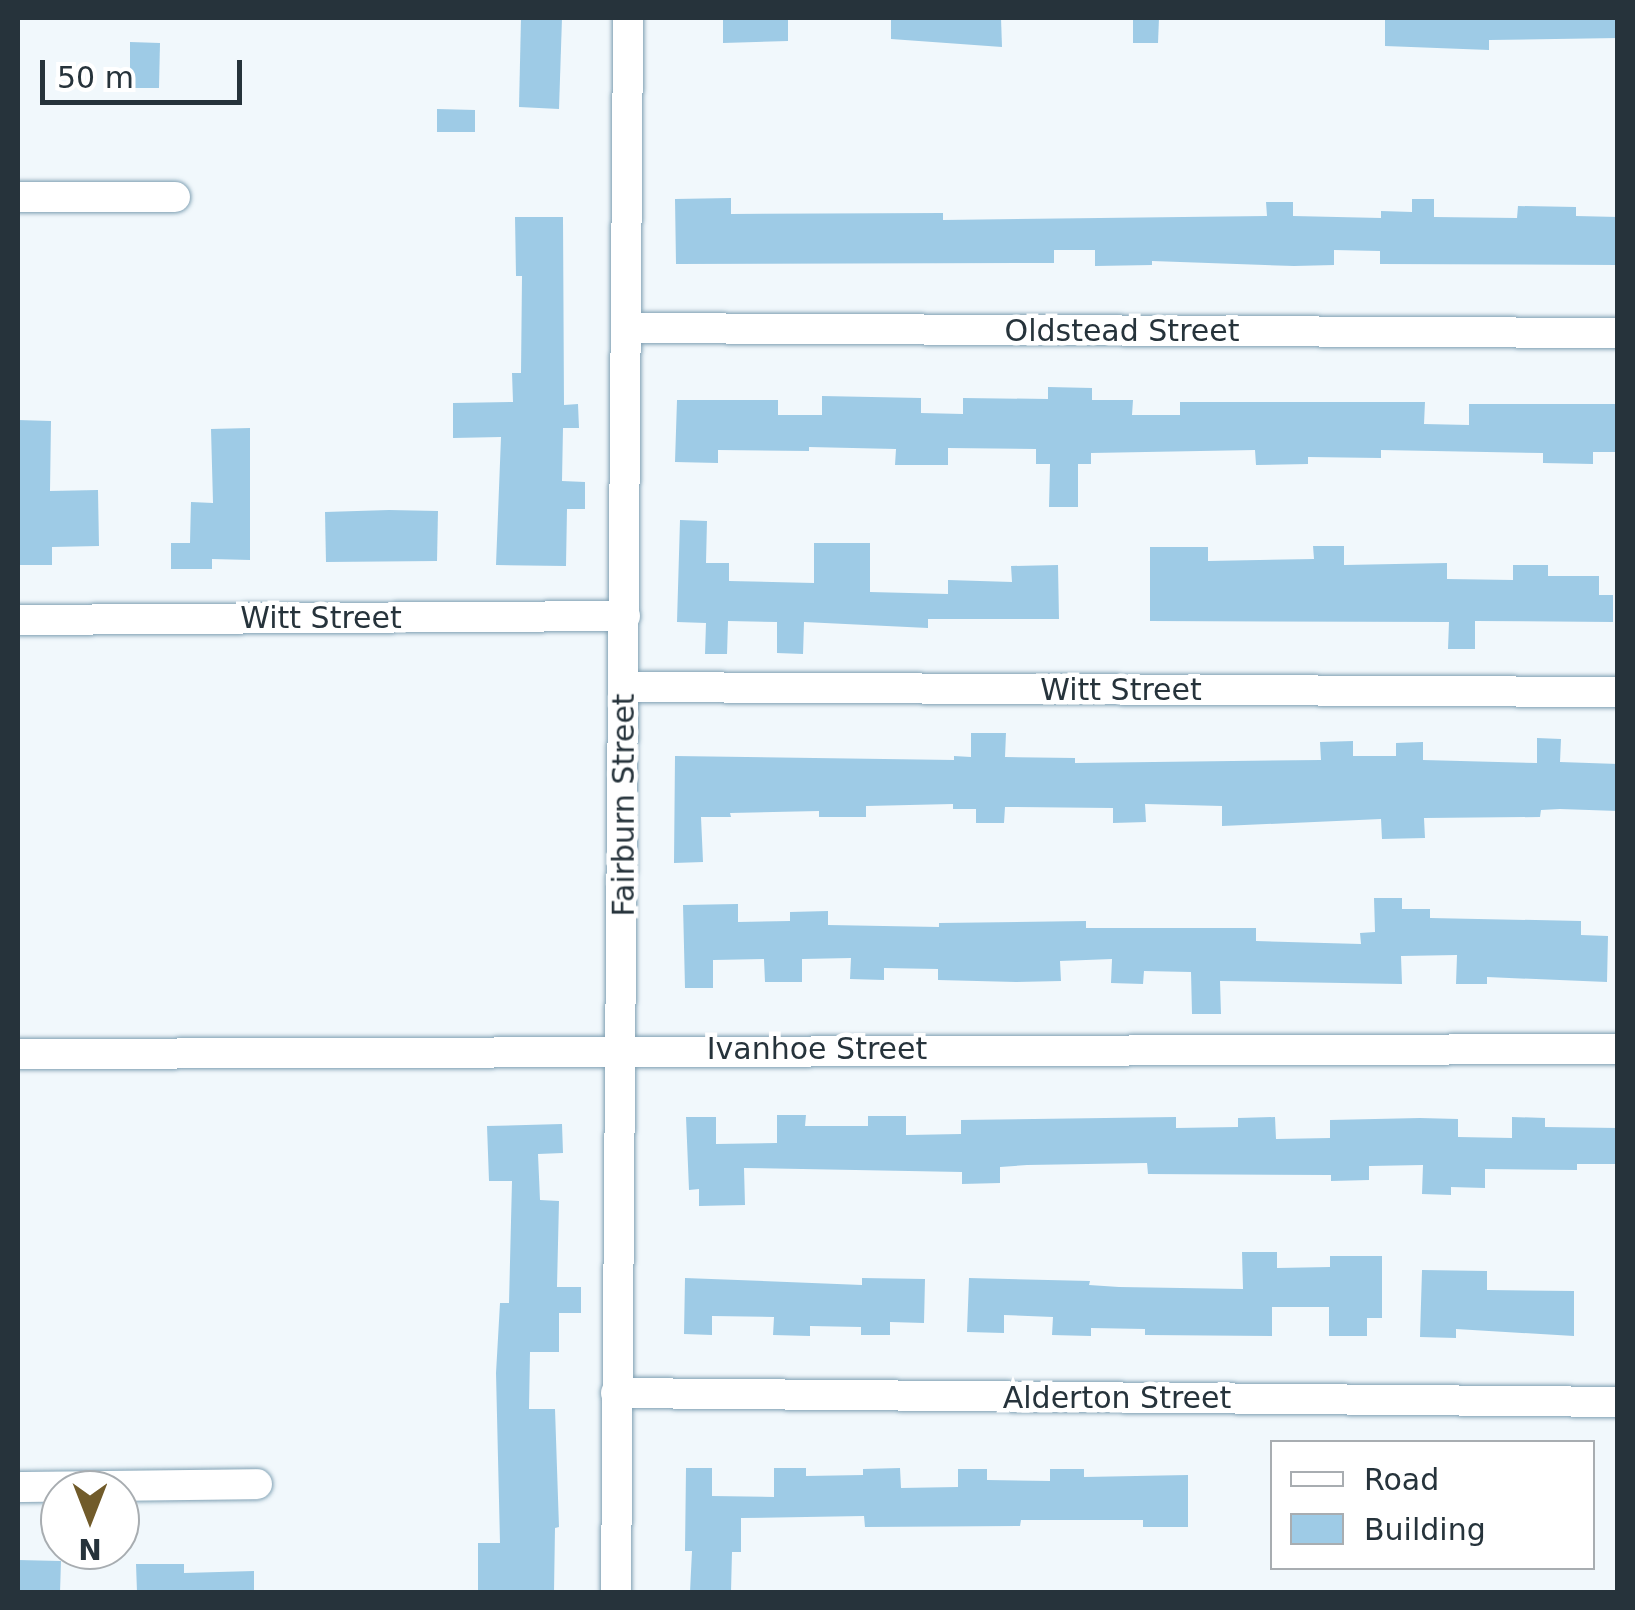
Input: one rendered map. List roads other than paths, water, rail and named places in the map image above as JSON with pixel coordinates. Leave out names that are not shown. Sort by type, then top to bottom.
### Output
[{"type":"street","name":"Fairburn Street","points":[[616,1592],[628,18]]},
{"type":"street","points":[[18,197],[175,197]]},
{"type":"street","name":"Oldstead Street","points":[[626,328],[1618,333]]},
{"type":"street","name":"Witt Street","points":[[18,620],[625,616]]},
{"type":"street","name":"Witt Street","points":[[624,687],[1618,692]]},
{"type":"street","name":"Ivanhoe Street","points":[[18,1054],[1618,1049]]},
{"type":"street","name":"Alderton Street","points":[[616,1394],[1618,1402]]},
{"type":"street","points":[[18,1487],[257,1484]]}]
